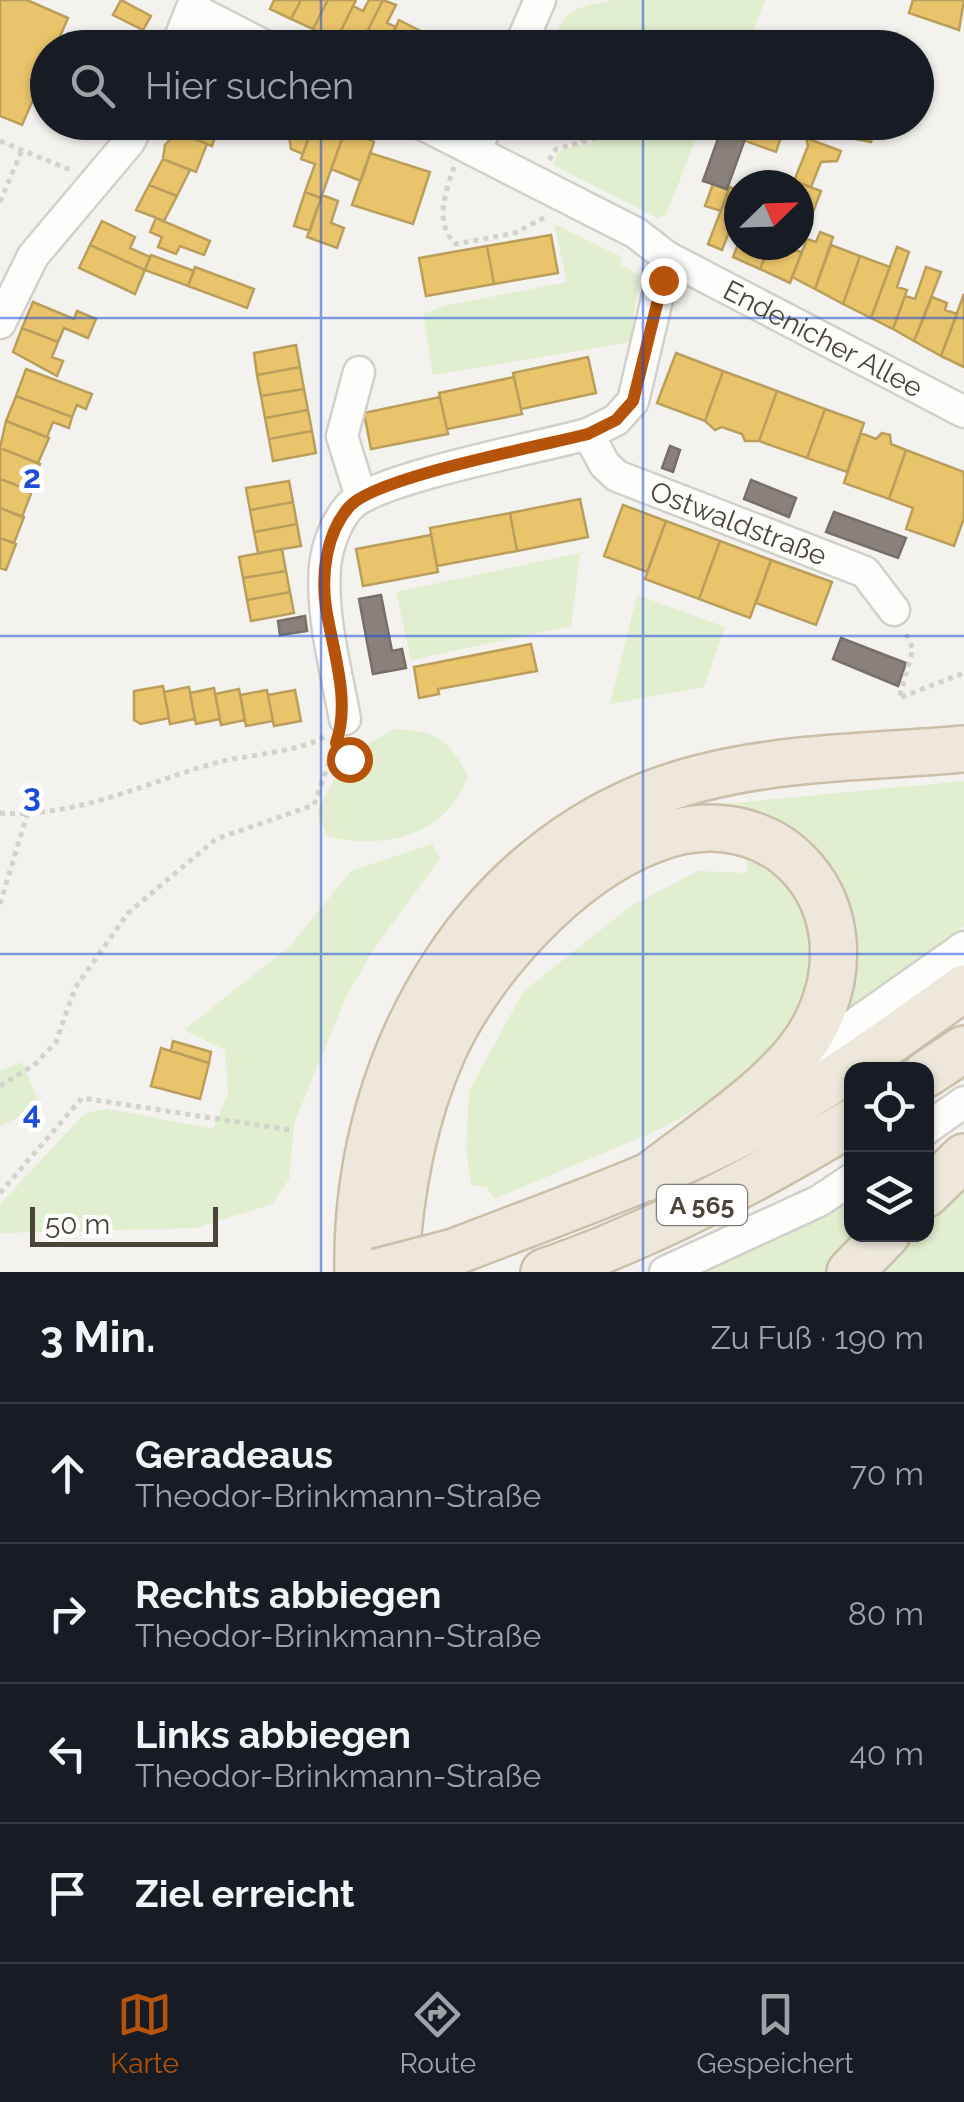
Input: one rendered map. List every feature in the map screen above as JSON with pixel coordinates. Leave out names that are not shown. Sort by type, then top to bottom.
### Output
[{"type":"highway","points":[[358,1272],[357,1221],[375,1120],[393,1057],[418,1004],[456,948],[548,850],[628,802],[698,778],[758,765],[964,749]]},
{"type":"highway","points":[[395,1272],[398,1220],[419,1118],[444,1050],[474,998],[551,904],[604,866],[653,839],[694,830],[732,830],[759,838],[786,853],[806,873],[829,910],[836,934],[834,978],[814,1029],[756,1090],[647,1178]]},
{"type":"highway","name":"A 565","points":[[376,1272],[454,1252],[647,1178],[776,1113],[860,1063],[964,988]]},
{"type":"highway","points":[[934,1069],[964,1049]]},
{"type":"highway","name":"A 565","points":[[544,1272],[648,1232],[767,1173],[844,1127]]},
{"type":"highway","points":[[934,1186],[964,1156]]},
{"type":"highway","points":[[850,1272],[879,1242]]},
{"type":"street","points":[[527,30],[540,0]]},
{"type":"street","points":[[183,30],[194,4],[238,30]]},
{"type":"street","points":[[0,323],[33,256],[130,140]]},
{"type":"street","name":"Endenicher Allee","points":[[453,140],[636,233],[666,257],[964,412]]},
{"type":"street","points":[[470,149],[476,140]]},
{"type":"street","points":[[340,731],[324,596],[325,562],[334,531],[349,507],[388,486],[588,434],[616,420],[633,401],[666,257]]},
{"type":"street","points":[[359,372],[342,436],[362,497]]},
{"type":"street","name":"Ostwaldstraße","points":[[588,434],[605,465],[618,476],[864,572],[894,610]]},
{"type":"street","points":[[756,1090],[843,1036],[964,947]]},
{"type":"street","points":[[934,1123],[964,1102]]},
{"type":"street","points":[[665,1272],[818,1201],[844,1184]]},
{"type":"path","points":[[535,182],[556,149],[591,140]]},
{"type":"path","points":[[0,141],[94,180]]},
{"type":"path","points":[[470,149],[442,211],[450,238],[457,248],[515,233],[516,241]]},
{"type":"path","points":[[0,202],[22,150]]},
{"type":"path","points":[[894,610],[913,649],[899,698],[964,673]]},
{"type":"path","points":[[340,731],[349,759]]},
{"type":"path","points":[[0,813],[27,814],[105,802],[215,763],[320,741],[340,731]]},
{"type":"path","points":[[0,1086],[34,1065],[56,1042],[75,988],[128,913],[216,839],[314,804],[340,731]]},
{"type":"path","points":[[0,904],[27,814]]},
{"type":"path","points":[[0,1193],[82,1098],[290,1130]]},
{"type":"green space","points":[[614,0],[765,0],[754,30],[559,30],[573,12]]},
{"type":"green space","points":[[601,140],[696,140],[666,215],[657,218],[553,165],[559,151]]},
{"type":"green space","points":[[554,224],[622,257],[621,265],[639,275],[631,342],[433,375],[423,314],[444,306],[567,282]]},
{"type":"green space","points":[[580,553],[571,626],[411,660],[396,592]]},
{"type":"green space","points":[[637,595],[725,627],[704,687],[610,704]]},
{"type":"green space","points":[[396,729],[432,735],[447,745],[468,776],[458,797],[445,813],[412,834],[372,841],[328,837],[317,813],[331,784],[357,753]]},
{"type":"green space","points":[[964,781],[964,926],[843,1021],[858,947],[845,893],[811,862],[725,815],[724,804]]},
{"type":"green space","points":[[432,844],[440,859],[375,947],[346,997],[294,1124],[289,1179],[272,1204],[196,1228],[0,1233],[0,1204],[85,1113],[108,1109],[213,1129],[228,1093],[225,1050],[184,1030],[290,946],[351,871]]},
{"type":"green space","points":[[745,852],[788,879],[800,893],[812,925],[818,995],[749,1078],[663,1128],[494,1199],[487,1187],[471,1185],[466,1146],[469,1091],[523,992],[632,905],[698,871],[748,873]]},
{"type":"green space","points":[[22,1062],[41,1107],[0,1126],[0,1071]]},
{"type":"green space","points":[[964,1180],[964,1272],[873,1272],[903,1242],[934,1242],[934,1211]]},
{"type":"green space","points":[[844,1194],[844,1242],[857,1242],[826,1272],[701,1272]]},
{"type":"building: Wohnen","points":[[0,0],[27,0],[68,18],[63,30],[30,30],[30,107],[22,125],[0,116]]},
{"type":"building: Wohnen","points":[[121,0],[151,16],[143,30],[113,15]]},
{"type":"building: Wohnen","points":[[274,0],[301,0],[291,19],[270,9]]},
{"type":"building: Wohnen","points":[[301,0],[328,0],[313,29],[291,19]]},
{"type":"building: Wohnen","points":[[328,0],[356,0],[341,30],[313,29]]},
{"type":"building: Wohnen","points":[[369,0],[383,0],[368,30],[341,30],[353,6],[363,11]]},
{"type":"building: Wohnen","points":[[383,0],[396,5],[387,23],[396,27],[395,30],[368,30]]},
{"type":"building: Wohnen","points":[[913,0],[964,0],[959,30],[909,13]]},
{"type":"building: Wohnen","points":[[399,20],[419,30],[394,30]]},
{"type":"building: Wohnen","points":[[170,140],[207,144],[196,172],[163,159]]},
{"type":"building: Wohnen","points":[[290,140],[308,140],[303,154],[291,149]]},
{"type":"building: Wohnen","points":[[308,140],[342,140],[321,198],[305,192],[315,164],[301,159]]},
{"type":"building: Wohnen","points":[[342,140],[374,142],[361,181],[331,169]]},
{"type":"building: Wohnen","points":[[746,140],[780,140],[776,152]]},
{"type":"building: Wohnen","points":[[806,140],[841,151],[837,161],[821,162],[814,180],[814,170],[798,170],[808,146]]},
{"type":"building: Wohnen","points":[[370,153],[430,172],[413,224],[352,205]]},
{"type":"building: Wohnen","points":[[163,159],[190,170],[177,196],[149,185]]},
{"type":"building: Wohnen","points":[[713,184],[724,188],[721,211],[705,206]]},
{"type":"building: Wohnen","points":[[149,185],[177,196],[164,221],[136,210]]},
{"type":"building: Wohnen","points":[[814,188],[821,191],[814,209]]},
{"type":"building: Wohnen","points":[[305,192],[321,198],[310,231],[294,226]]},
{"type":"building: Wohnen","points":[[322,195],[338,201],[331,223],[344,228],[337,248],[307,237]]},
{"type":"building: Wohnen","points":[[724,203],[724,245],[722,250],[708,244]]},
{"type":"building: Wohnen","points":[[156,218],[210,241],[204,255],[180,246],[176,254],[158,247],[162,237],[150,232]]},
{"type":"building: Wohnen","points":[[102,221],[135,237],[130,248],[150,257],[145,270],[90,245]]},
{"type":"building: Wohnen","points":[[820,232],[833,237],[815,289],[792,277],[799,260],[814,260]]},
{"type":"building: Wohnen","points":[[551,235],[558,273],[494,284],[487,246]]},
{"type":"building: Wohnen","points":[[90,245],[145,270],[135,294],[79,268]]},
{"type":"building: Wohnen","points":[[831,245],[860,256],[843,304],[815,289]]},
{"type":"building: Wohnen","points":[[487,246],[494,284],[426,296],[419,258]]},
{"type":"building: Wohnen","points":[[897,247],[909,252],[897,287],[907,290],[893,329],[871,318]]},
{"type":"building: Wohnen","points":[[151,255],[194,271],[188,286],[145,270]]},
{"type":"building: Wohnen","points":[[860,256],[890,267],[871,318],[843,304]]},
{"type":"building: Wohnen","points":[[740,260],[764,260],[760,269]]},
{"type":"building: Wohnen","points":[[764,260],[799,260],[790,283],[760,269]]},
{"type":"building: Wohnen","points":[[195,267],[254,289],[247,308],[188,286]]},
{"type":"building: Wohnen","points":[[926,267],[941,272],[914,341],[893,329],[905,296],[915,299]]},
{"type":"building: Wohnen","points":[[964,294],[964,367],[941,356]]},
{"type":"building: Wohnen","points":[[932,297],[947,303],[945,310],[957,314],[941,356],[914,341]]},
{"type":"building: Wohnen","points":[[33,302],[74,319],[77,311],[96,319],[88,338],[64,328],[58,342],[22,328]]},
{"type":"building: Wohnen","points":[[22,328],[58,342],[52,357],[63,361],[57,376],[13,352]]},
{"type":"building: Wohnen","points":[[296,345],[300,367],[257,375],[254,353]]},
{"type":"building: Wohnen","points":[[676,353],[723,371],[705,421],[657,403]]},
{"type":"building: Wohnen","points":[[588,357],[596,393],[521,409],[513,373]]},
{"type":"building: Wohnen","points":[[300,367],[304,389],[261,396],[257,375]]},
{"type":"building: Wohnen","points":[[26,369],[92,394],[86,409],[77,405],[72,417],[16,396]]},
{"type":"building: Wohnen","points":[[723,371],[777,391],[759,441],[745,441],[742,434],[722,427],[715,430],[705,421]]},
{"type":"building: Wohnen","points":[[514,377],[522,414],[447,429],[439,393]]},
{"type":"building: Wohnen","points":[[304,389],[308,410],[265,418],[261,396]]},
{"type":"building: Wohnen","points":[[777,391],[825,409],[807,458],[759,441]]},
{"type":"building: Wohnen","points":[[16,396],[72,417],[69,428],[53,422],[47,437],[6,421]]},
{"type":"building: Wohnen","points":[[440,397],[448,434],[371,449],[364,413]]},
{"type":"building: Wohnen","points":[[825,409],[864,423],[847,472],[807,458]]},
{"type":"building: Wohnen","points":[[308,410],[312,431],[269,439],[265,418]]},
{"type":"building: Wohnen","points":[[6,421],[49,438],[38,463],[0,448]]},
{"type":"building: Wohnen","points":[[312,431],[316,453],[273,461],[269,439]]},
{"type":"building: Wohnen","points":[[861,433],[876,439],[882,433],[890,435],[891,444],[906,450],[889,499],[844,483]]},
{"type":"building: Wohnen","points":[[0,448],[40,464],[29,490],[0,479]]},
{"type":"building: Wohnen","points":[[906,450],[964,472],[964,518],[954,546],[906,529],[913,508],[889,499]]},
{"type":"building: Wohnen","points":[[0,479],[32,491],[22,517],[0,508]]},
{"type":"building: Wohnen","points":[[289,481],[293,502],[250,510],[246,488]]},
{"type":"building: Wohnen","points":[[580,499],[588,537],[517,551],[510,513]]},
{"type":"building: Wohnen","points":[[293,502],[297,524],[254,532],[250,510]]},
{"type":"building: Wohnen","points":[[623,505],[666,521],[647,572],[604,556]]},
{"type":"building: Wohnen","points":[[0,508],[24,517],[14,543],[0,538]]},
{"type":"building: Wohnen","points":[[510,513],[517,551],[437,566],[430,528]]},
{"type":"building: Wohnen","points":[[666,521],[720,541],[699,599],[645,579]]},
{"type":"building: Wohnen","points":[[297,524],[301,546],[258,553],[254,532]]},
{"type":"building: Wohnen","points":[[431,535],[438,572],[363,586],[356,549]]},
{"type":"building: Wohnen","points":[[0,538],[16,544],[6,570],[0,568]]},
{"type":"building: Wohnen","points":[[720,541],[771,560],[750,618],[699,599]]},
{"type":"building: Wohnen","points":[[282,549],[286,571],[243,578],[239,557]]},
{"type":"building: Wohnen","points":[[771,560],[832,582],[816,625],[756,603]]},
{"type":"building: Wohnen","points":[[286,571],[290,592],[247,600],[243,578]]},
{"type":"building: Wohnen","points":[[290,592],[294,613],[251,621],[247,600]]},
{"type":"building: Wohnen","points":[[531,644],[537,671],[438,689],[439,694],[419,698],[414,667]]},
{"type":"building: Wohnen","points":[[163,686],[169,718],[141,724],[134,720],[134,691]]},
{"type":"building: Wohnen","points":[[189,687],[195,719],[170,724],[164,692]]},
{"type":"building: Wohnen","points":[[214,688],[220,719],[196,724],[190,693]]},
{"type":"building: Wohnen","points":[[239,689],[245,720],[221,725],[215,694]]},
{"type":"building: Wohnen","points":[[267,690],[273,721],[246,726],[240,695]]},
{"type":"building: Wohnen","points":[[295,690],[301,721],[274,726],[268,695]]},
{"type":"building: Wohnen","points":[[173,1041],[211,1052],[209,1063],[171,1051]]},
{"type":"building: Wohnen","points":[[161,1048],[209,1063],[200,1099],[151,1086]]},
{"type":"building: Industrie","points":[[717,140],[745,140],[734,170],[724,170],[724,188],[703,181]]},
{"type":"building: Industrie","points":[[670,446],[680,450],[673,472],[662,468]]},
{"type":"building: Industrie","points":[[751,480],[796,498],[789,517],[744,499]]},
{"type":"building: Industrie","points":[[834,512],[906,538],[898,558],[826,532]]},
{"type":"building: Industrie","points":[[381,595],[392,651],[402,649],[406,668],[373,674],[359,599]]},
{"type":"building: Industrie","points":[[305,616],[307,631],[280,635],[278,621]]},
{"type":"building: Industrie","points":[[841,638],[906,663],[898,686],[833,659]]},
{"type":"route","points":[[349,759],[336,743],[344,719],[324,596],[325,562],[334,531],[349,507],[388,486],[588,434],[616,420],[633,401],[663,280]]}]
